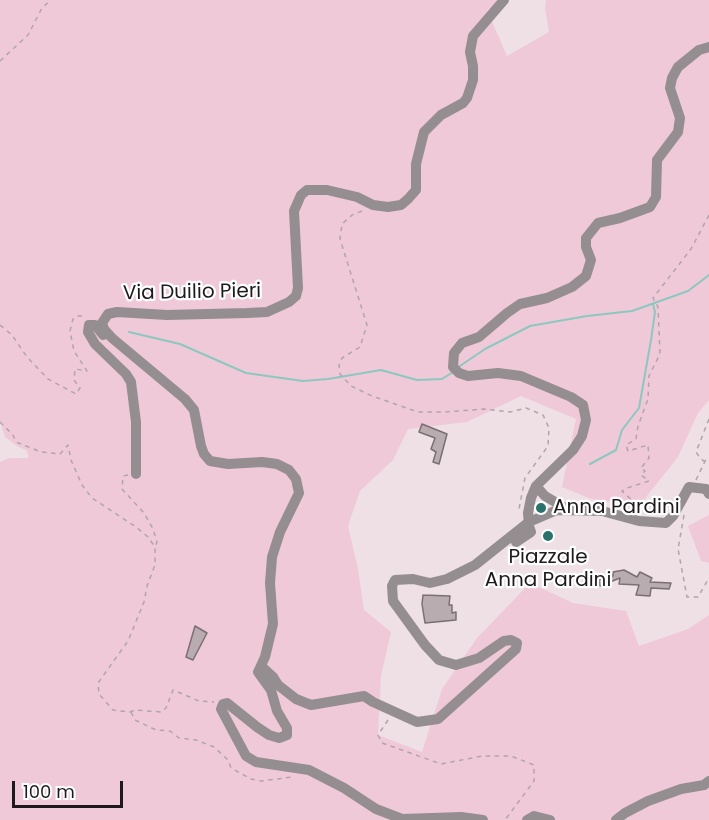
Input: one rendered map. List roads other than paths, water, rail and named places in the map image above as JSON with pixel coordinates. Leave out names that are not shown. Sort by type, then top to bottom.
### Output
[{"type":"street","name":"Via Duilio Pieri","points":[[261,666],[273,624],[270,583],[272,557],[280,532],[299,493],[296,479],[289,470],[277,464],[262,462],[228,464],[210,461],[201,446],[194,410],[185,399],[112,338],[102,323],[108,314],[117,312],[224,314],[267,312],[280,307],[296,296],[298,288],[294,211],[301,195],[307,190],[327,190],[357,197],[373,205],[388,207],[401,205],[416,190],[416,164],[424,132],[441,115],[463,103],[467,98],[473,80],[470,52],[472,36],[504,0]]},
{"type":"street","points":[[516,542],[531,532],[529,522],[531,498],[536,486],[573,450],[582,436],[586,420],[583,405],[572,397],[521,376],[498,373],[468,376],[456,370],[454,353],[462,343],[479,337],[520,304],[547,298],[572,287],[586,276],[591,260],[586,247],[586,238],[598,223],[650,207],[656,197],[657,160],[678,132],[680,118],[670,88],[672,78],[678,67],[699,50],[709,47]]},
{"type":"street","points":[[112,338],[104,337],[95,325],[89,325],[88,332],[95,344],[126,374],[131,382],[136,422],[136,474]]},
{"type":"street","points":[[536,486],[545,496],[570,510]]},
{"type":"street","points":[[483,820],[461,817],[402,819],[376,809],[344,788],[309,770],[256,762],[246,756],[221,709],[223,704],[227,703],[269,735],[279,738],[286,735],[287,728],[277,711],[271,690],[259,675],[261,666],[278,685],[296,699],[311,705],[364,696],[417,722],[438,718],[516,649],[517,643],[511,640],[504,641],[479,658],[456,665],[439,660],[425,645],[393,601],[392,586],[395,580],[413,579],[430,583],[447,579],[476,565],[529,522],[557,510],[602,511],[654,524],[666,523],[679,515],[689,487],[706,489],[709,494]]},
{"type":"street","points":[[616,820],[648,801],[681,789],[704,785],[709,781]]},
{"type":"street","points":[[527,820],[534,816],[550,820]]},
{"type":"waterway","points":[[457,368],[485,349],[530,326],[632,311],[688,291],[709,275]]},
{"type":"waterway","points":[[590,464],[616,450],[622,430],[639,408],[655,312],[653,304]]},
{"type":"waterway","points":[[129,332],[180,344],[246,373],[303,381],[381,370],[417,380],[442,379],[453,372]]},
{"type":"place","name":"Anna Pardini","points":[[541,508]]},
{"type":"place","name":"Piazzale Anna Pardini","points":[[548,536]]}]
